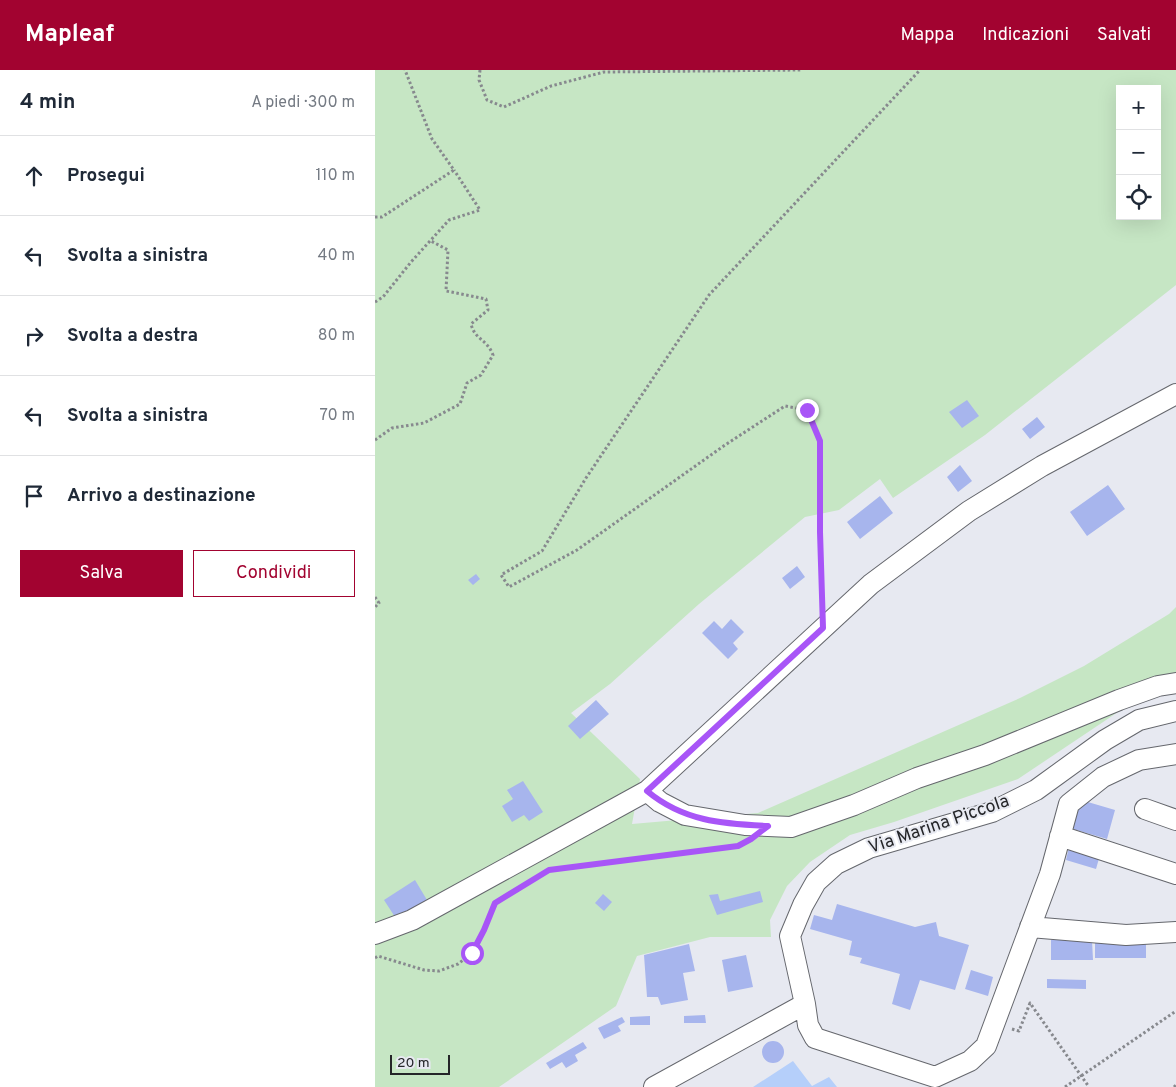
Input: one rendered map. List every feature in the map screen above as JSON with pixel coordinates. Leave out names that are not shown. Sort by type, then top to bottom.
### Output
[{"type":"lane","points":[[375,934],[412,920],[647,791],[871,584],[969,510],[1042,466],[1176,394]]},
{"type":"lane","points":[[647,791],[661,802],[685,815],[745,825],[791,827],[854,805],[917,778],[985,754],[1119,700],[1158,686],[1176,683]]},
{"type":"lane","name":"Via Marina Piccola","points":[[1176,711],[1139,720],[1105,740],[1036,790],[992,812],[869,848],[836,864],[816,882],[803,905],[791,936],[808,1025],[815,1038],[935,1077],[970,1061],[985,1046],[995,1022],[1049,874],[1069,804],[1103,777],[1139,760],[1176,754]]},
{"type":"lane","points":[[1145,809],[1176,820]]},
{"type":"lane","points":[[1060,836],[1176,874]]},
{"type":"lane","points":[[1030,927],[1126,935],[1176,932]]},
{"type":"lane","points":[[654,1087],[805,1004]]},
{"type":"path","points":[[375,302],[383,297],[449,220],[480,210],[432,140],[405,70]]},
{"type":"path","points":[[480,70],[479,80],[487,100],[504,107],[551,86],[604,72],[801,70]]},
{"type":"path","points":[[823,628],[820,441],[807,410],[785,406],[725,445],[577,550],[509,587],[501,575],[542,551],[585,478],[709,296],[921,70]]},
{"type":"path","points":[[375,217],[382,217],[454,170]]},
{"type":"path","points":[[375,440],[392,428],[424,423],[460,404],[467,383],[481,375],[493,355],[490,346],[473,333],[471,324],[488,310],[485,298],[446,291],[448,250],[431,241]]},
{"type":"path","points":[[375,597],[379,603],[375,607]]},
{"type":"path","points":[[375,958],[378,956],[424,970],[439,971],[458,964],[472,953],[495,903],[549,870],[738,846],[768,826]]},
{"type":"path","points":[[995,1022],[1019,1031],[1030,1003],[1089,1087]]},
{"type":"path","points":[[1065,1087],[1176,1011]]},
{"type":"green space","points":[[375,70],[1176,70],[1176,285],[985,435],[893,498],[880,479],[839,510],[805,517],[699,604],[610,684],[571,713],[640,779],[632,824],[758,813],[1020,698],[1084,666],[1169,614],[1176,607],[1176,689],[1165,691],[1118,712],[1018,779],[894,822],[850,835],[810,862],[787,886],[770,920],[771,937],[710,937],[637,956],[616,1006],[499,1087],[375,1087]]},
{"type":"water","points":[[793,1061],[812,1086],[829,1077],[837,1087],[753,1087]]},
{"type":"building","points":[[967,400],[979,416],[962,428],[949,412]]},
{"type":"building","points":[[1037,417],[1045,427],[1030,439],[1022,429]]},
{"type":"building","points":[[960,465],[972,481],[958,492],[947,477]]},
{"type":"building","points":[[1108,485],[1125,509],[1087,536],[1070,512]]},
{"type":"building","points":[[880,496],[893,513],[860,539],[847,522]]},
{"type":"building","points":[[797,566],[805,577],[790,589],[782,578]]},
{"type":"building","points":[[476,574],[480,579],[473,585],[468,580]]},
{"type":"building","points":[[731,619],[744,632],[733,643],[738,649],[728,659],[702,633],[714,621],[722,629]]},
{"type":"building","points":[[596,700],[609,714],[580,739],[568,726]]},
{"type":"building","points":[[523,781],[543,812],[529,821],[524,815],[512,822],[502,806],[513,799],[507,790]]},
{"type":"building","points":[[1081,800],[1115,810],[1107,839],[1073,829]]},
{"type":"building","points":[[1069,847],[1100,855],[1096,869],[1066,860]]},
{"type":"building","points":[[415,880],[427,900],[402,915],[395,917],[384,900]]},
{"type":"building","points":[[760,891],[763,902],[717,915],[709,895],[718,894],[720,901]]},
{"type":"building","points":[[603,894],[612,902],[604,911],[595,903]]},
{"type":"building","points":[[837,904],[915,927],[936,922],[939,936],[969,945],[955,990],[920,980],[910,1010],[892,1004],[900,974],[860,963],[862,958],[849,955],[852,941],[810,929],[814,915],[832,920]]},
{"type":"building","points":[[1051,940],[1092,940],[1093,960],[1051,960]]},
{"type":"building","points":[[1146,941],[1146,958],[1095,958],[1095,942]]},
{"type":"building","points":[[689,944],[695,971],[683,973],[688,1000],[661,1005],[658,997],[647,997],[644,955]]},
{"type":"building","points":[[746,955],[753,987],[728,992],[722,960]]},
{"type":"building","points":[[971,970],[993,977],[988,996],[965,989]]},
{"type":"building","points":[[1047,979],[1086,980],[1086,989],[1047,988]]},
{"type":"building","points":[[705,1015],[706,1023],[684,1023],[684,1016]]},
{"type":"building","points":[[650,1016],[650,1025],[630,1025],[630,1017]]},
{"type":"building","points":[[622,1017],[625,1022],[618,1026],[621,1031],[604,1039],[598,1028]]},
{"type":"building","points":[[773,1041],[781,1044],[784,1052],[781,1060],[773,1063],[765,1060],[762,1052],[765,1044]]},
{"type":"building","points":[[583,1042],[587,1048],[575,1055],[578,1061],[566,1068],[562,1062],[550,1069],[546,1063]]},
{"type":"route","points":[[472,953],[495,903],[549,870],[738,846],[768,826],[745,825],[685,815],[661,802],[647,791],[823,628],[820,441],[807,410]]}]
